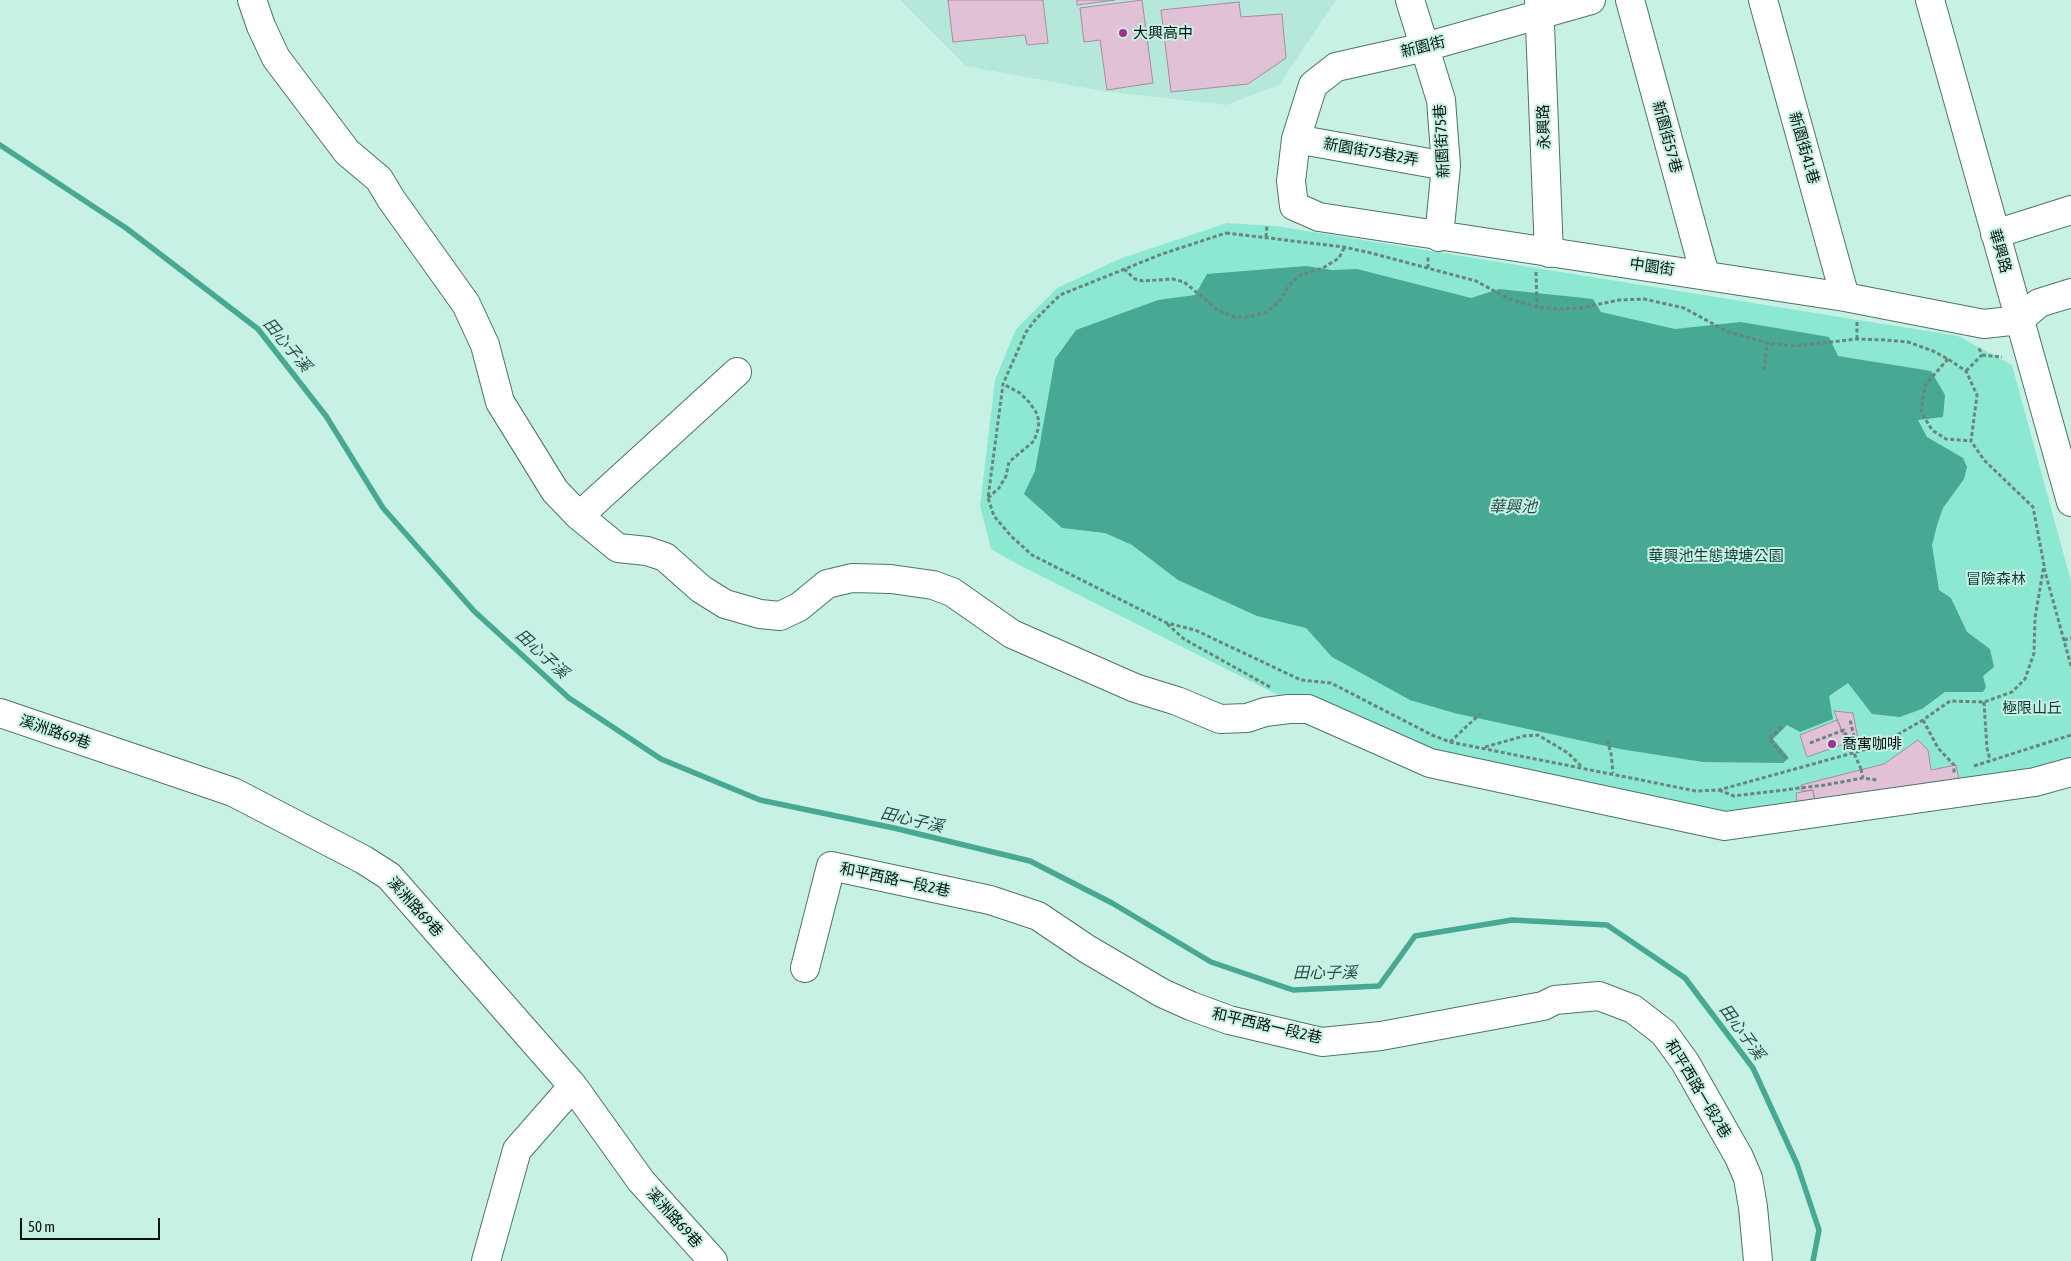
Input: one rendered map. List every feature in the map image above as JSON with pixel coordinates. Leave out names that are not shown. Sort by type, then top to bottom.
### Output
[{"type":"street","points":[[252,0],[261,26],[276,58],[348,152],[379,179],[391,199],[466,304],[485,345],[500,402],[555,491],[579,516],[618,548],[647,551],[665,557],[701,589],[726,604],[760,614],[780,616],[799,607],[827,584],[852,578],[892,579],[933,585],[952,592],[1012,634],[1135,688],[1177,701],[1220,719],[1247,718],[1265,712],[1289,708],[1308,710],[1430,763],[1725,826],[2034,782],[2071,772]]},
{"type":"street","name":"新園街75巷","points":[[1410,0],[1441,100],[1446,166],[1439,237]]},
{"type":"street","name":"新園街","points":[[1296,139],[1313,85],[1336,67],[1425,47],[1539,7],[1591,0]]},
{"type":"street","name":"新園街57巷","points":[[1630,0],[1705,275]]},
{"type":"street","name":"新園街41巷","points":[[1763,0],[1851,308]]},
{"type":"street","name":"華興路","points":[[1930,0],[2071,502]]},
{"type":"street","name":"永興路","points":[[1539,7],[1542,260]]},
{"type":"street","name":"中園街","points":[[1296,139],[1291,181],[1294,206],[1319,217],[1439,237],[1542,260],[1705,275],[1851,308],[1984,324],[2019,320]]},
{"type":"street","name":"新園街75巷2弄","points":[[1296,139],[1446,166]]},
{"type":"street","points":[[1995,234],[2071,210]]},
{"type":"street","points":[[2019,320],[2039,303],[2071,293]]},
{"type":"street","points":[[579,516],[737,372]]},
{"type":"street","name":"溪洲路69巷","points":[[0,713],[233,792],[364,860],[390,876],[573,1086],[641,1181],[713,1261]]},
{"type":"street","name":"和平西路一段2巷","points":[[805,968],[831,866],[990,900],[1038,916],[1086,949],[1162,993],[1191,1006],[1229,1020],[1322,1042],[1381,1036],[1543,1006],[1555,1000],[1599,996],[1633,1009],[1664,1034],[1685,1062],[1739,1157],[1748,1178],[1758,1261]]},
{"type":"street","points":[[486,1261],[517,1150],[573,1086]]},
{"type":"path","points":[[1266,237],[1267,225]]},
{"type":"path","points":[[1274,690],[1184,639],[1167,624],[1032,555],[1011,536],[994,516],[988,498],[1003,384],[1026,332],[1036,319],[1060,295],[1162,254],[1226,233],[1266,237],[1371,253],[1476,282],[1509,298],[1537,307],[1558,309],[1580,308],[1619,300],[1644,298],[1684,308],[1710,323],[1744,338],[1767,343],[1794,346],[1857,339],[1908,342],[1933,351],[1966,371],[1977,395],[1971,442],[1984,460],[2033,507],[2044,565],[2071,666]]},
{"type":"path","points":[[1124,269],[1135,279],[1173,279],[1184,282],[1219,311],[1236,317],[1248,317],[1266,312],[1278,303],[1291,283],[1300,275],[1323,268],[1338,258],[1344,248]]},
{"type":"path","points":[[1537,307],[1537,292],[1542,260]]},
{"type":"path","points":[[1851,308],[1857,339]]},
{"type":"path","points":[[1764,370],[1767,343]]},
{"type":"path","points":[[1976,343],[1982,355]]},
{"type":"path","points":[[1966,371],[1982,355]]},
{"type":"path","points":[[1982,355],[2002,357]]},
{"type":"path","points":[[1948,360],[1925,385],[1921,412],[1932,430],[1946,439],[1971,442]]},
{"type":"path","points":[[988,498],[999,488],[1006,476],[1009,462],[1034,441],[1038,429],[1039,421],[1036,412],[1029,402],[1020,393],[1003,384]]},
{"type":"path","points":[[1167,624],[1195,630],[1301,680],[1331,684],[1432,736],[1450,742],[1484,747],[1696,790],[1719,790],[1878,746],[1924,720],[1950,701],[1984,702],[2012,692],[2025,679],[2034,652],[2035,618],[2044,565]]},
{"type":"path","points":[[2064,640],[2071,638]]},
{"type":"path","points":[[1984,702],[1987,748],[1990,760]]},
{"type":"path","points":[[1450,742],[1481,713]]},
{"type":"path","points":[[1848,740],[1854,736],[1850,720]]},
{"type":"path","points":[[1924,720],[1938,748],[1954,766]]},
{"type":"path","points":[[1782,727],[1769,738],[1786,758]]},
{"type":"path","points":[[1810,743],[1844,730],[1863,778]]},
{"type":"path","points":[[1484,747],[1524,736],[1538,735],[1568,753],[1582,767]]},
{"type":"path","points":[[1966,770],[1990,760],[2071,735]]},
{"type":"path","points":[[1607,740],[1611,753],[1612,773]]},
{"type":"path","points":[[1719,790],[1734,796],[1801,788]]},
{"type":"shaded area","name":"大興高中","points":[[900,0],[1336,0],[1279,85],[1226,105],[1103,91],[966,66]]},
{"type":"green space","name":"華興池","points":[[1227,223],[1276,226],[1958,336],[2012,365],[2071,581],[2071,761],[2022,775],[1755,813],[1700,814],[1438,761],[1284,698],[1019,565],[991,549],[980,506],[995,380],[1016,329],[1057,288],[1122,258]]},
{"type":"water","name":"華興池","points":[[1306,266],[1332,270],[1357,269],[1471,298],[1499,289],[1593,299],[1601,312],[1675,329],[1741,322],[1829,337],[1838,356],[1931,371],[1945,395],[1943,417],[1918,420],[1927,437],[1963,458],[1967,467],[1964,479],[1943,508],[1932,545],[1939,590],[1951,598],[1967,632],[1990,649],[1994,667],[1983,676],[1986,687],[1983,692],[1945,692],[1922,709],[1900,717],[1872,714],[1848,683],[1829,696],[1833,719],[1800,732],[1787,725],[1773,739],[1789,758],[1783,763],[1703,762],[1620,749],[1454,713],[1410,700],[1332,657],[1306,628],[1257,616],[1178,580],[1132,545],[1105,533],[1062,528],[1024,494],[1035,471],[1055,359],[1076,330],[1158,300],[1195,295],[1207,274]]},
{"type":"building","points":[[948,0],[1043,0],[1048,43],[1027,45],[1025,35],[953,42]]},
{"type":"building","points":[[1077,0],[1115,0],[1077,5]]},
{"type":"building","points":[[1142,0],[1153,83],[1107,90],[1100,40],[1084,42],[1080,8]]},
{"type":"building","points":[[1239,2],[1241,17],[1282,14],[1286,58],[1248,84],[1171,92],[1161,10]]},
{"type":"building","points":[[1834,711],[1853,713],[1858,739],[1847,743]]},
{"type":"building","points":[[1837,720],[1847,743],[1807,757],[1800,735]]},
{"type":"building","points":[[1918,740],[1928,750],[1931,770],[1956,765],[1959,780],[1815,802],[1813,790],[1802,791],[1801,785],[1884,764]]},
{"type":"building","points":[[1813,790],[1815,802],[1797,804],[1796,793]]},
{"type":"waterway","name":"田心子溪","points":[[0,145],[126,228],[258,329],[326,416],[383,508],[474,611],[569,698],[661,759],[760,800],[894,828],[1030,861],[1112,903],[1211,962],[1293,990],[1379,986],[1415,936],[1512,920],[1607,925],[1685,978],[1753,1068],[1797,1164],[1819,1230],[1813,1261]]},
{"type":"place","name":"大興高中","points":[[1123,33]]},
{"type":"place","name":"喬寓咖啡","points":[[1832,744]]},
{"type":"park label","name":"華興池生態埤塘公園","points":[[1716,556]]},
{"type":"park label","name":"冒險森林","points":[[1996,579]]},
{"type":"park label","name":"極限山丘","points":[[2032,708]]}]
